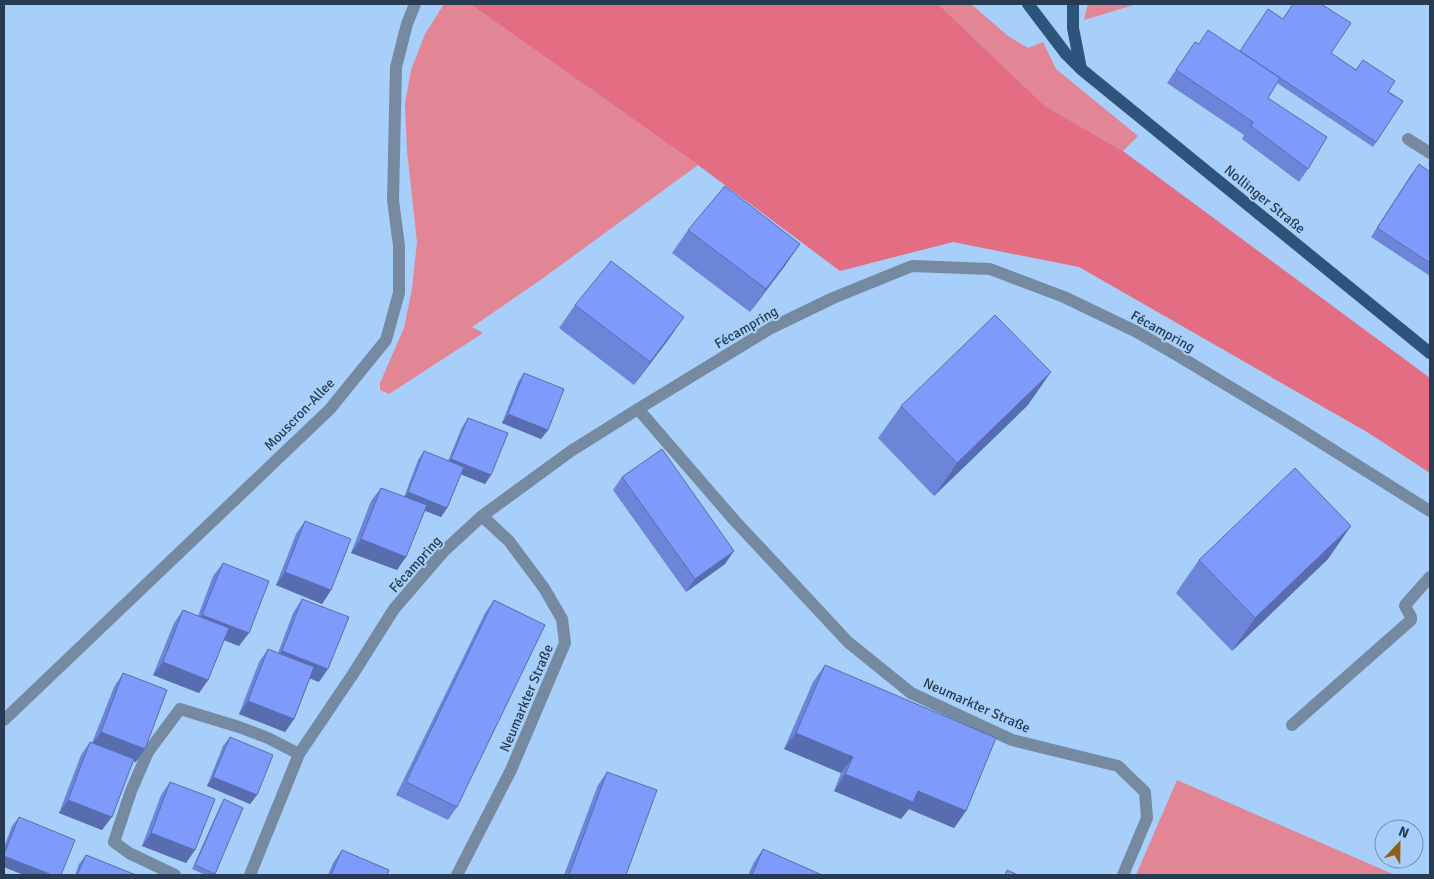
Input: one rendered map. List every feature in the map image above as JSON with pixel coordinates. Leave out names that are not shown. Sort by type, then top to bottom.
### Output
[{"type":"main road","name":"Nollinger Straße","points":[[1028,4],[1066,54],[1081,69],[1430,353]]},
{"type":"main road","points":[[1074,4],[1073,28],[1081,69]]},
{"type":"street","name":"Mouscron-Allee","points":[[4,720],[330,409],[386,340],[399,293],[399,246],[393,200],[396,67],[407,24],[415,4]]},
{"type":"street","points":[[1408,139],[1430,153]]},
{"type":"street","name":"Fécampring","points":[[250,875],[299,754],[394,609],[444,551],[482,516],[570,451],[771,328],[833,298],[912,266],[990,268],[1064,297],[1134,331],[1177,355],[1430,511]]},
{"type":"street","name":"Neumarkter Straße","points":[[638,409],[735,521],[848,642],[911,693],[1012,740],[1118,766],[1145,792],[1147,818],[1123,875]]},
{"type":"street","name":"Neumarkter Straße","points":[[457,875],[511,770],[565,643],[562,620],[544,588],[509,541],[482,516]]},
{"type":"street","points":[[1292,725],[1412,620],[1405,606],[1430,577]]},
{"type":"street","points":[[175,875],[129,853],[114,842],[131,791],[148,752],[180,710],[239,727],[268,738],[299,754]]},
{"type":"shaded area","points":[[444,4],[470,4],[698,165],[539,281],[472,327],[483,333],[389,394],[380,390],[380,383],[404,328],[412,289],[417,242],[407,151],[405,104],[411,70],[425,34]]},
{"type":"shaded area","points":[[470,4],[938,4],[1045,106],[1123,151],[1430,378],[1430,473],[1367,432],[1079,267],[953,242],[840,271],[698,165]]},
{"type":"shaded area","points":[[938,4],[971,4],[1008,36],[1028,48],[1043,42],[1056,69],[1138,136],[1123,151],[1045,106]]},
{"type":"shaded area","points":[[1088,4],[1137,4],[1084,20]]},
{"type":"shaded area","points":[[1177,780],[1374,866],[1374,869],[1381,869],[1395,875],[1136,875]]},
{"type":"building","points":[[1293,4],[1321,4],[1351,23],[1331,53],[1356,70],[1363,60],[1395,81],[1388,92],[1403,101],[1376,142],[1240,51],[1268,9],[1283,19]]},
{"type":"building","points":[[1208,30],[1280,78],[1268,98],[1327,137],[1308,169],[1251,126],[1253,122],[1176,70],[1195,42],[1199,44]]},
{"type":"building","points":[[1419,164],[1430,172],[1430,263],[1377,228]]},
{"type":"building","points":[[725,186],[800,244],[766,289],[688,230]]},
{"type":"building","points":[[611,261],[684,317],[650,362],[575,305]]},
{"type":"building","points":[[995,315],[1051,372],[957,463],[901,406]]},
{"type":"building","points":[[524,373],[564,389],[548,430],[508,414]]},
{"type":"building","points":[[468,418],[508,433],[491,475],[451,459]]},
{"type":"building","points":[[662,449],[734,551],[695,579],[622,477]]},
{"type":"building","points":[[424,451],[464,467],[447,508],[408,492]]},
{"type":"building","points":[[1295,468],[1351,526],[1255,618],[1199,560]]},
{"type":"building","points":[[381,488],[427,505],[406,557],[361,539]]},
{"type":"building","points":[[305,521],[351,539],[331,590],[285,572]]},
{"type":"building","points":[[223,563],[269,581],[249,633],[202,615]]},
{"type":"building","points":[[302,599],[349,617],[328,669],[282,651]]},
{"type":"building","points":[[494,600],[545,625],[457,807],[406,782]]},
{"type":"building","points":[[183,610],[229,628],[208,680],[163,662]]},
{"type":"building","points":[[268,649],[314,667],[294,719],[248,701]]},
{"type":"building","points":[[825,665],[996,738],[966,811],[918,791],[913,802],[845,774],[853,757],[796,733]]},
{"type":"building","points":[[123,673],[167,690],[145,749],[101,732]]},
{"type":"building","points":[[230,737],[273,755],[257,795],[213,777]]},
{"type":"building","points":[[90,742],[134,759],[112,817],[68,800]]},
{"type":"building","points":[[607,772],[657,790],[626,875],[569,875]]},
{"type":"building","points":[[170,782],[215,799],[195,850],[151,833]]},
{"type":"building","points":[[224,799],[243,808],[215,874],[195,865]]},
{"type":"building","points":[[19,817],[75,840],[61,875],[52,875],[4,856]]},
{"type":"building","points":[[763,849],[822,875],[752,875]]},
{"type":"building","points":[[342,850],[389,870],[387,875],[331,875]]},
{"type":"building","points":[[86,855],[136,875],[77,875]]},
{"type":"building","points":[[1007,870],[1018,875],[1005,875]]}]
